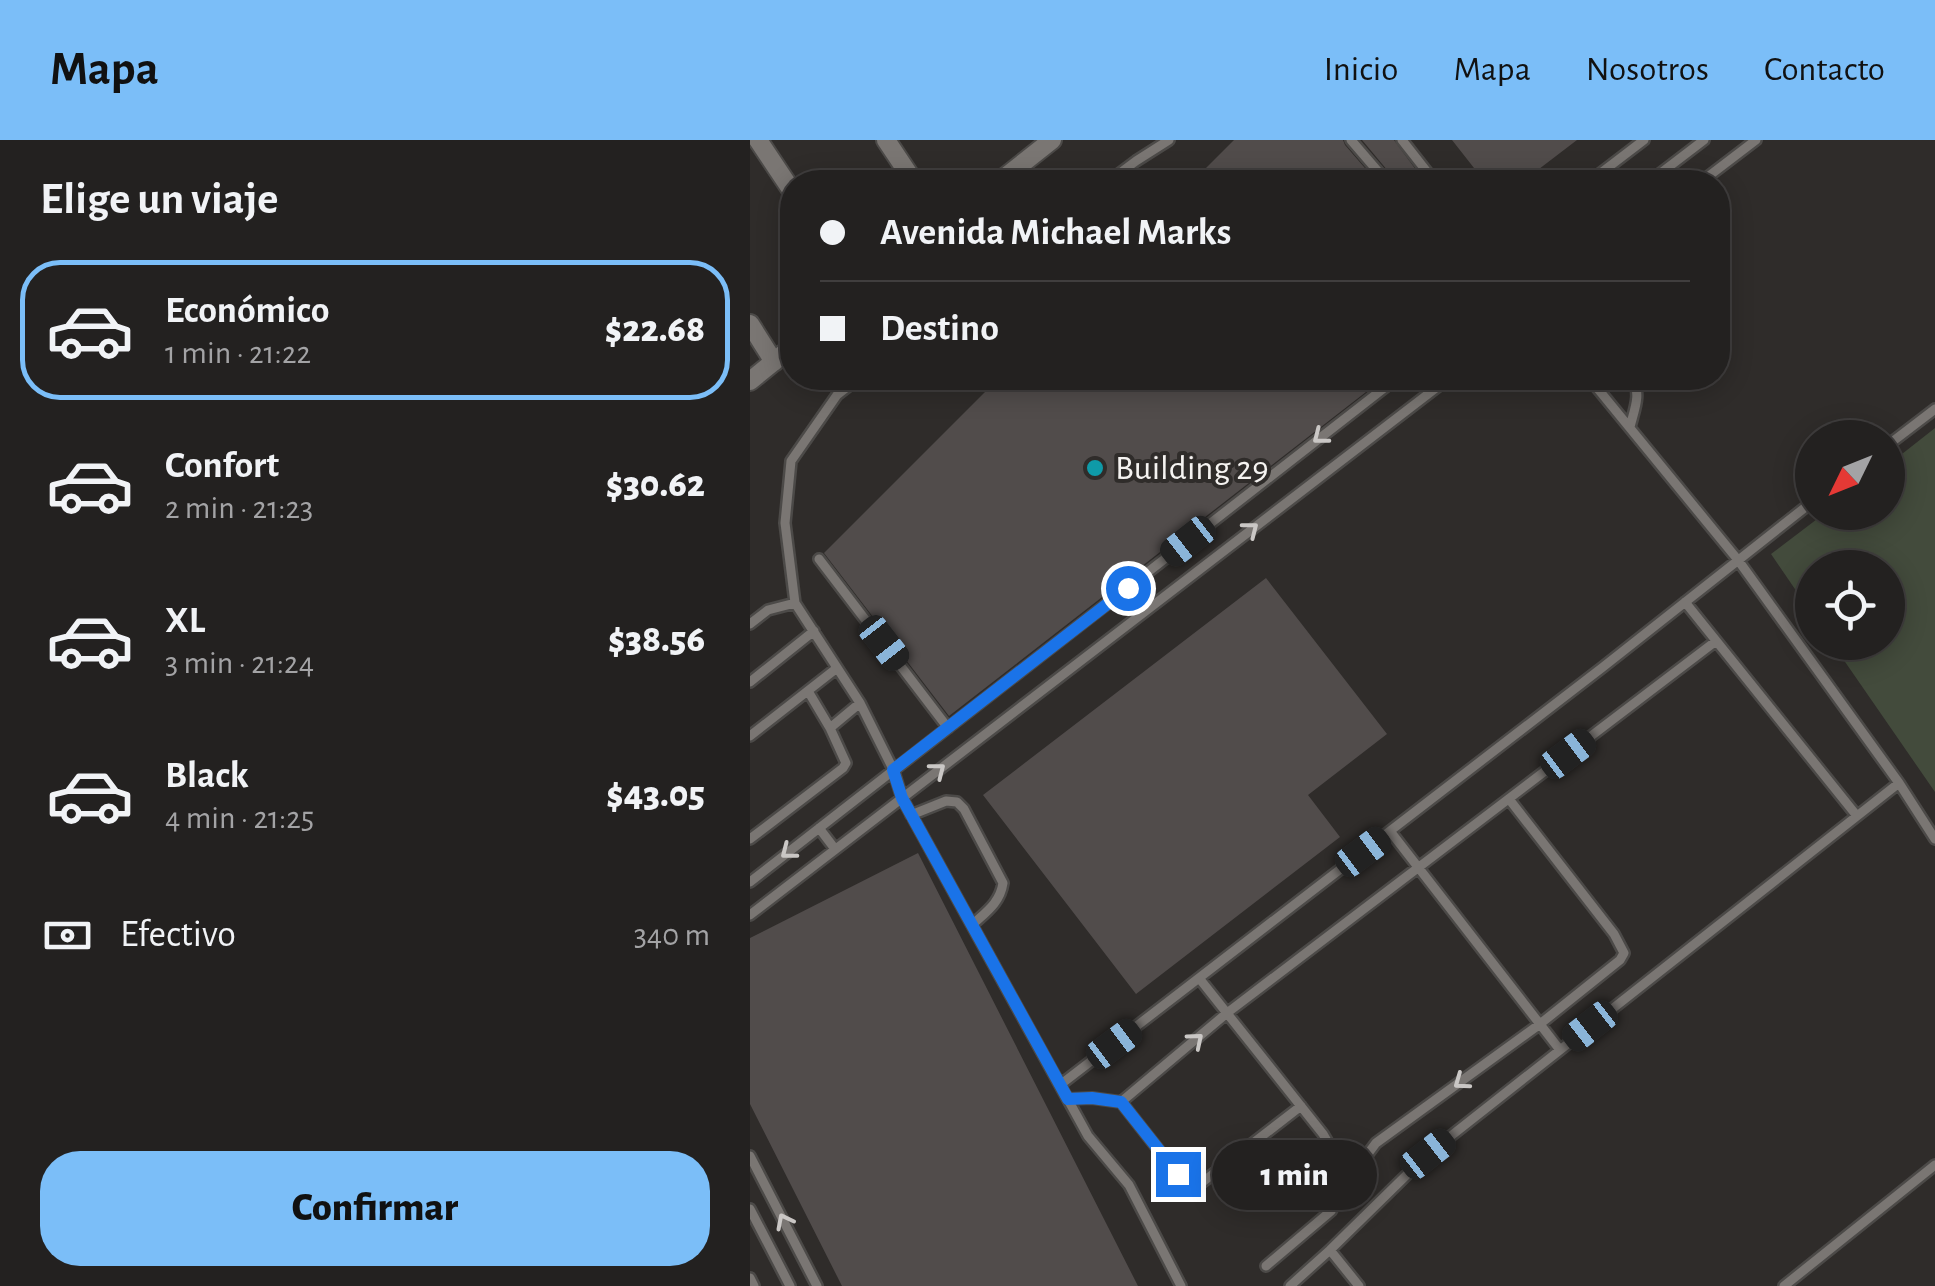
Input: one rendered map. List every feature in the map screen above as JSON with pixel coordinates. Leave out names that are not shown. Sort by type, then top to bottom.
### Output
[{"type":"street","points":[[758,140],[780,173]]},
{"type":"street","points":[[886,140],[906,170]]},
{"type":"street","points":[[1009,170],[1029,148],[1052,140]]},
{"type":"street","points":[[750,324],[774,362]]},
{"type":"street","points":[[750,381],[780,357]]},
{"type":"lane","points":[[1123,170],[1169,140]]},
{"type":"lane","points":[[1351,140],[1377,170]]},
{"type":"lane","points":[[1402,140],[1426,170]]},
{"type":"lane","points":[[1605,170],[1644,140]]},
{"type":"lane","points":[[1664,170],[1704,140]]},
{"type":"lane","points":[[1717,170],[1756,140]]},
{"type":"lane","points":[[843,390],[791,461],[785,523],[796,603],[860,704],[893,770],[902,798],[1088,1136],[1130,1186],[1181,1286]]},
{"type":"lane","points":[[750,882],[1382,390]]},
{"type":"lane","points":[[750,915],[1433,390]]},
{"type":"lane","points":[[1599,390],[1738,560],[1935,839]]},
{"type":"lane","points":[[1630,428],[1638,390]]},
{"type":"lane","points":[[1905,432],[1935,409]]},
{"type":"lane","points":[[1060,1085],[1795,515]]},
{"type":"lane","points":[[819,559],[948,728]]},
{"type":"lane","points":[[1685,602],[1857,816]]},
{"type":"lane","points":[[750,624],[768,610],[796,603]]},
{"type":"lane","points":[[750,682],[814,631]]},
{"type":"lane","points":[[1121,1102],[1227,1013],[1716,641]]},
{"type":"lane","points":[[750,736],[837,668]]},
{"type":"lane","points":[[750,839],[846,762],[808,691]]},
{"type":"lane","points":[[830,728],[860,704]]},
{"type":"lane","points":[[1290,1286],[1428,1154],[1898,783]]},
{"type":"lane","points":[[1266,1266],[1331,1210],[1376,1143],[1540,1024],[1624,953],[1614,934],[1509,799]]},
{"type":"lane","points":[[912,815],[946,801],[958,802],[964,809],[1003,884],[1001,895],[972,925]]},
{"type":"lane","points":[[819,828],[835,850]]},
{"type":"lane","points":[[1390,831],[1560,1050]]},
{"type":"lane","points":[[1200,978],[1323,1134],[1349,1179]]},
{"type":"lane","points":[[1068,1099],[1121,1102],[1191,1191],[1301,1106]]},
{"type":"lane","points":[[750,1156],[818,1286]]},
{"type":"lane","points":[[1784,1286],[1935,1165]]},
{"type":"lane","points":[[750,1209],[790,1286]]},
{"type":"lane","points":[[1330,1250],[1359,1286]]},
{"type":"lane","points":[[750,1278],[754,1286]]},
{"type":"green space","points":[[1935,428],[1935,792],[1844,660],[1905,660],[1905,550],[1795,550],[1795,589],[1771,554],[1803,530],[1905,530],[1905,452]]},
{"type":"building","points":[[1234,140],[1343,140],[1367,170],[1204,170]]},
{"type":"building","points":[[1362,140],[1394,140],[1416,170],[1387,170]]},
{"type":"building","points":[[1452,140],[1577,140],[1538,170],[1476,170]]},
{"type":"building","name":"Building 29","points":[[987,390],[1369,390],[949,716],[824,553]]},
{"type":"building","points":[[1266,578],[1387,734],[1308,795],[1340,837],[1136,994],[983,795]]},
{"type":"building","points":[[918,853],[1138,1286],[842,1286],[750,1104],[750,938]]},
{"type":"place","name":"Building 29","points":[[1095,468]]},
{"type":"route","points":[[1128,588],[893,770],[902,798],[1068,1099],[1121,1102],[1178,1174]]}]
